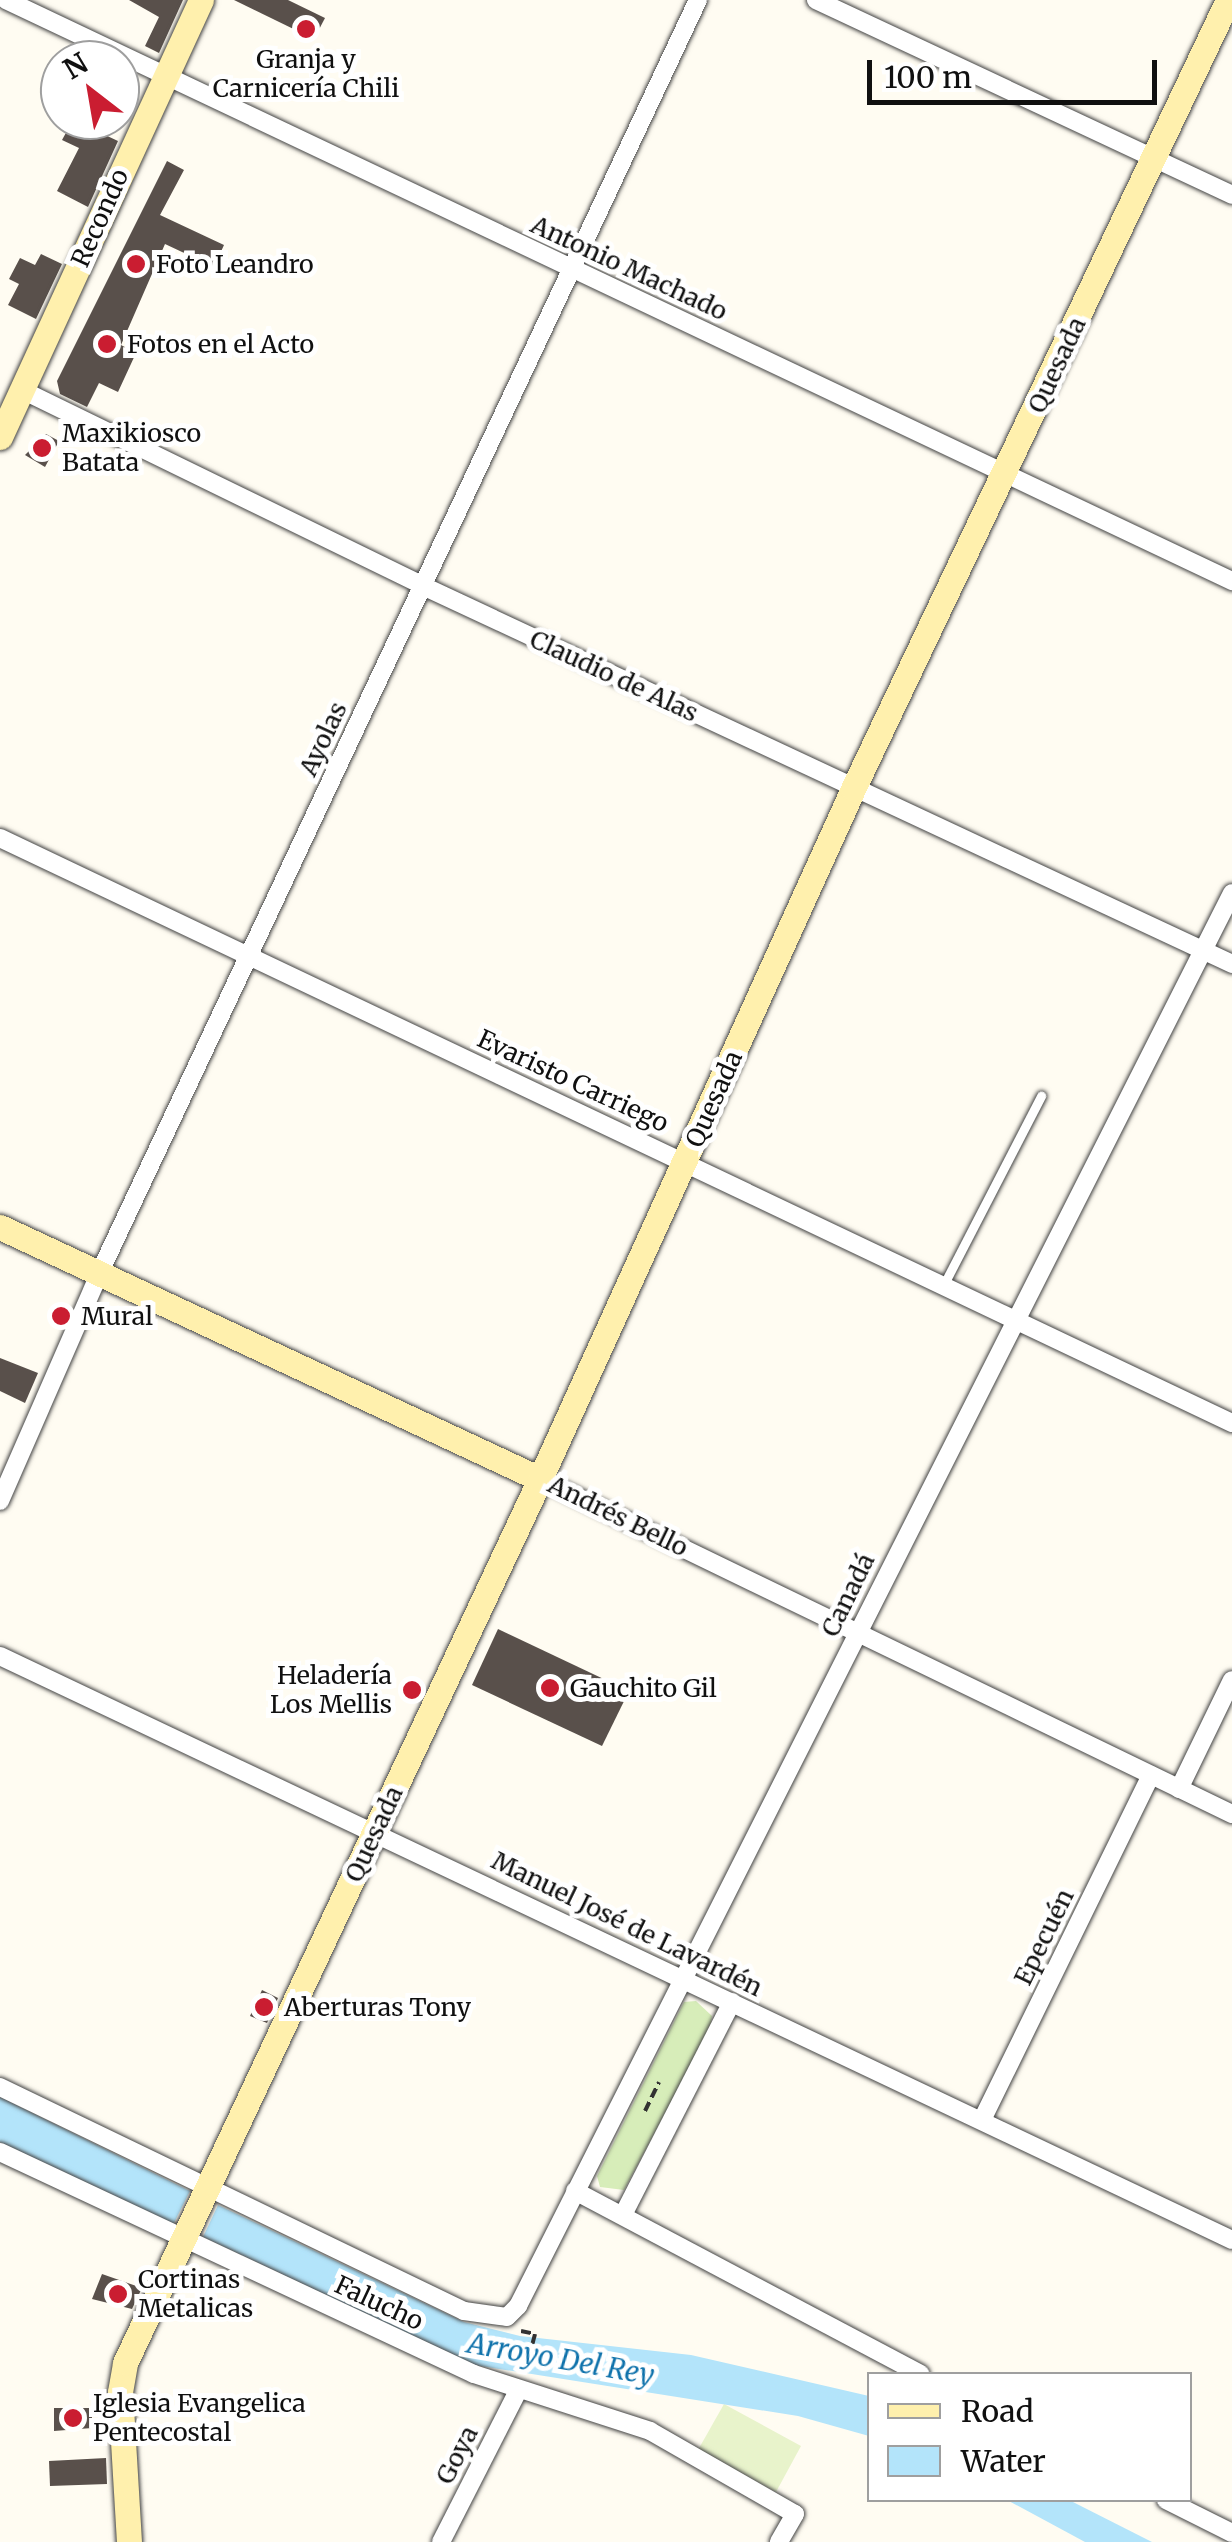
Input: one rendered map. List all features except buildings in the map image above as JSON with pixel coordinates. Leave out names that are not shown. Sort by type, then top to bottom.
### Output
[{"type":"street","name":"Antonio Machado","points":[[6,0],[1232,580]]},
{"type":"street","name":"Recondo","points":[[0,437],[11,384],[202,0]]},
{"type":"street","name":"Ayolas","points":[[0,1502],[99,1274],[698,0]]},
{"type":"street","points":[[816,0],[1232,195]]},
{"type":"street","name":"Quesada","points":[[129,2542],[120,2377],[686,1162],[853,789],[1228,0]]},
{"type":"street","name":"Claudio de Alas","points":[[11,384],[422,586],[1232,964]]},
{"type":"street","name":"Evaristo Carriego","points":[[0,838],[1232,1423]]},
{"type":"street","name":"Canadá","points":[[507,2317],[576,2191],[1013,1318],[1232,894]]},
{"type":"street","name":"Andrés Bello","points":[[0,1227],[540,1478],[1232,1814]]},
{"type":"street","name":"Manuel José de Lavardén","points":[[0,1656],[1232,2240]]},
{"type":"street","points":[[1179,1789],[1232,1680]]},
{"type":"street","name":"Epecuén","points":[[982,2120],[1152,1776]]},
{"type":"street","points":[[624,2214],[732,2002]]},
{"type":"street","name":"Falucho","points":[[0,2086],[205,2196],[464,2311],[507,2317]]},
{"type":"street","name":"Falucho","points":[[0,2152],[521,2385],[650,2431],[795,2514],[779,2542]]},
{"type":"street","points":[[576,2191],[624,2214],[646,2232],[918,2372]]},
{"type":"street","name":"Goya","points":[[441,2542],[521,2385]]},
{"type":"street","points":[[1170,2502],[1232,2534]]},
{"type":"lane","points":[[944,1284],[1041,1096]]},
{"type":"path","points":[[638,2067],[660,2082],[687,2091]]},
{"type":"path","points":[[638,2067],[687,2091]]},
{"type":"path","points":[[645,2111],[660,2082]]},
{"type":"path","points":[[622,2100],[670,2123]]},
{"type":"path","points":[[521,2385],[535,2334]]},
{"type":"green space","points":[[696,2001],[712,2016],[710,2029],[624,2190],[600,2187],[597,2176],[684,2002]]},
{"type":"green space","points":[[724,2404],[801,2446],[776,2492],[698,2450]]},
{"type":"water","points":[[0,2097],[190,2191],[173,2225],[0,2142]]},
{"type":"water","name":"Arroyo Del Rey","points":[[218,2205],[464,2322],[520,2336],[691,2355],[867,2396],[867,2435],[798,2416],[474,2365],[203,2237]]},
{"type":"water","points":[[1011,2502],[1073,2502],[1152,2542],[1085,2542]]},
{"type":"place","name":"Granja y Carnicería Chili","points":[[306,29]]},
{"type":"place","name":"Foto Leandro","points":[[136,264]]},
{"type":"place","name":"Fotos en el Acto","points":[[107,344]]},
{"type":"place","name":"Maxikiosco Batata","points":[[42,448]]},
{"type":"place","name":"Mural","points":[[61,1316]]},
{"type":"place","name":"Gauchito Gil","points":[[550,1688]]},
{"type":"place","name":"Heladería Los Mellis","points":[[412,1690]]},
{"type":"place","name":"Aberturas Tony","points":[[264,2007]]},
{"type":"place","name":"Cortinas Metalicas","points":[[118,2294]]},
{"type":"place","name":"Iglesia Evangelica Pentecostal","points":[[73,2418]]}]
